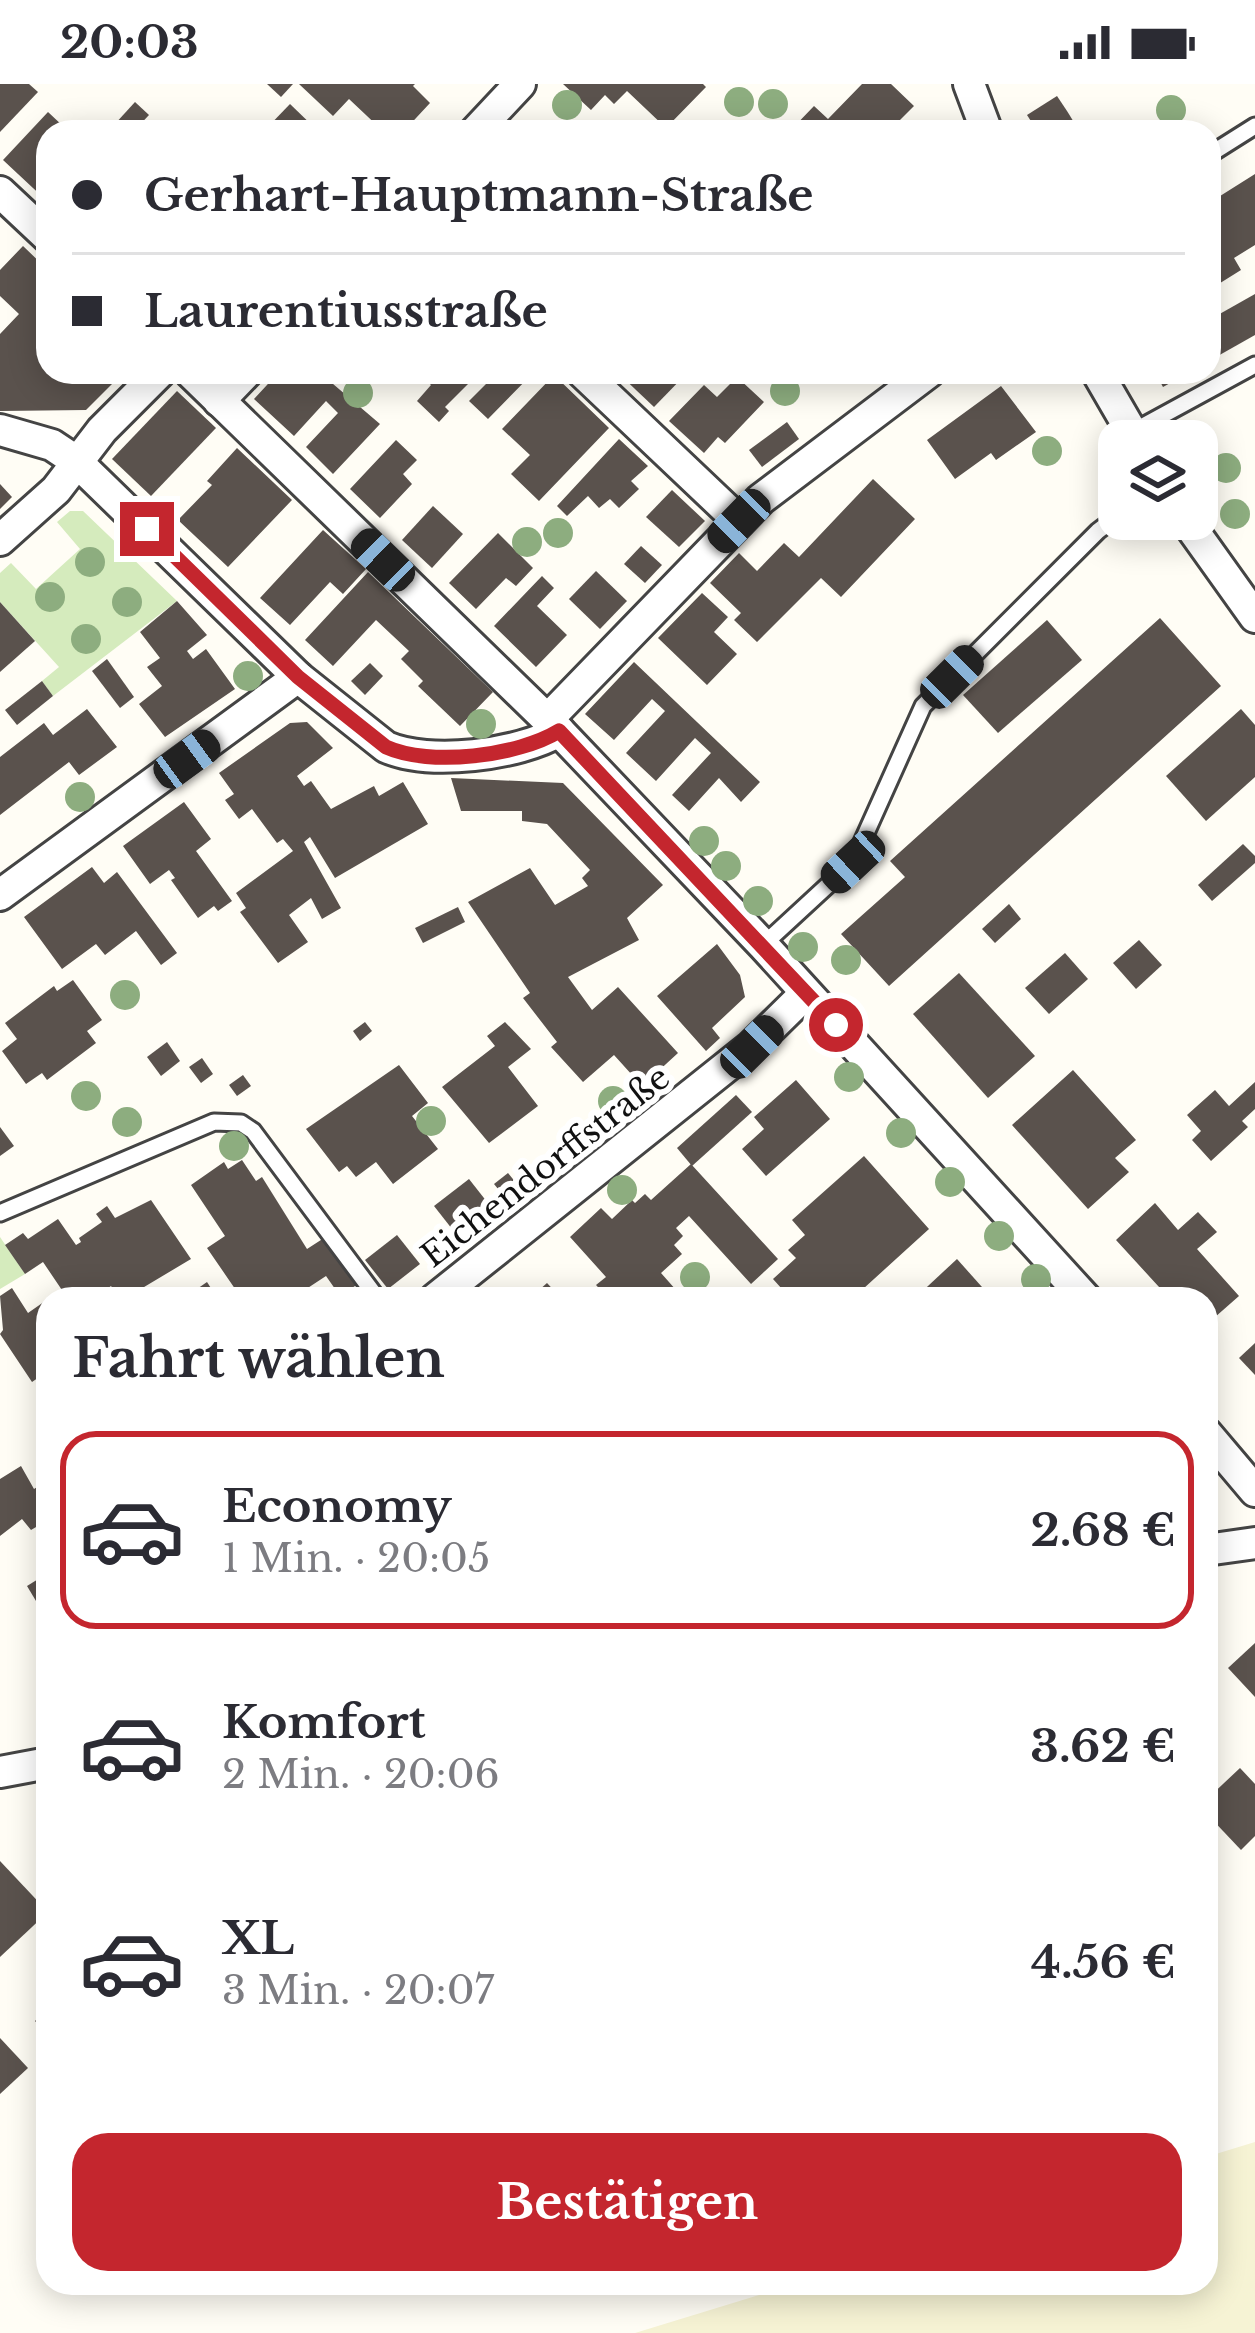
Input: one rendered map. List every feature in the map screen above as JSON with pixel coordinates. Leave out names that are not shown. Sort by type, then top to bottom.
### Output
[{"type":"street","points":[[486,120],[520,84]]},
{"type":"street","points":[[969,84],[982,120]]},
{"type":"street","points":[[0,192],[36,226]]},
{"type":"street","points":[[0,540],[56,490],[76,461],[149,384]]},
{"type":"street","points":[[202,384],[553,726],[763,945],[1075,1287]]},
{"type":"street","points":[[219,401],[235,384]]},
{"type":"street","points":[[595,384],[739,521]]},
{"type":"street","points":[[0,430],[52,445],[76,461],[298,677],[371,737],[401,753],[505,752],[540,742],[739,521],[914,384]]},
{"type":"street","points":[[1104,384],[1126,420]]},
{"type":"street","points":[[1200,540],[1255,617]]},
{"type":"street","points":[[0,895],[298,677]]},
{"type":"street","name":"Eichendorffstraße","points":[[450,1287],[752,1047],[806,993]]},
{"type":"street","points":[[1218,1447],[1255,1491]]},
{"type":"street","points":[[1218,1548],[1255,1543]]},
{"type":"street","points":[[0,1772],[36,1765]]},
{"type":"lane","points":[[1221,147],[1255,126]]},
{"type":"lane","points":[[1162,420],[1255,365]]},
{"type":"lane","points":[[763,945],[853,862],[923,706],[1098,530]]},
{"type":"lane","points":[[0,1213],[228,1120],[254,1131],[369,1287]]},
{"type":"shaded area","points":[[1255,2142],[1255,2333],[635,2333],[759,2295],[1218,2295],[1218,2153]]},
{"type":"green space","points":[[70,511],[83,511],[177,601],[53,696],[42,681],[59,667],[0,602],[0,573],[11,563],[36,589],[80,549],[57,522]]},
{"type":"green space","points":[[0,1237],[25,1274],[0,1289]]},
{"type":"building","points":[[0,84],[29,84],[38,92],[0,132]]},
{"type":"building","points":[[267,84],[293,84],[281,97]]},
{"type":"building","points":[[299,84],[415,84],[430,103],[414,120],[371,120],[349,99],[333,116]]},
{"type":"building","points":[[563,84],[706,87],[674,120],[658,120],[627,91],[614,104],[605,95],[591,110]]},
{"type":"building","points":[[862,84],[891,84],[914,106],[900,120],[801,120],[814,106],[828,119]]},
{"type":"building","points":[[1057,96],[1072,120],[1030,120],[1027,115]]},
{"type":"building","points":[[135,102],[149,115],[144,120],[119,120]]},
{"type":"building","points":[[290,104],[307,120],[275,120]]},
{"type":"building","points":[[36,125],[36,191],[3,160]]},
{"type":"building","points":[[1255,174],[1255,245],[1234,258],[1241,270],[1221,282],[1221,195]]},
{"type":"building","points":[[23,246],[36,258],[36,384],[112,384],[86,410],[0,411],[0,334],[19,314],[0,296],[0,270]]},
{"type":"building","points":[[1255,294],[1255,335],[1221,354],[1221,313]]},
{"type":"building","points":[[268,384],[333,384],[380,424],[333,474],[306,447],[338,413],[326,401],[294,436],[254,399]]},
{"type":"building","points":[[468,384],[445,407],[449,411],[439,422],[417,401],[431,385]]},
{"type":"building","points":[[486,384],[522,384],[488,419],[469,401]]},
{"type":"building","points":[[545,384],[563,384],[609,428],[539,501],[511,474],[530,455],[502,429]]},
{"type":"building","points":[[630,384],[676,384],[654,407]]},
{"type":"building","points":[[730,384],[745,384],[764,402],[725,443],[718,437],[704,453],[669,421],[704,385],[717,397]]},
{"type":"building","points":[[1001,386],[1036,432],[996,460],[991,453],[955,479],[927,440]]},
{"type":"building","points":[[177,391],[216,428],[151,496],[112,459]]},
{"type":"building","points":[[787,422],[799,439],[762,467],[749,450]]},
{"type":"building","points":[[619,439],[648,466],[631,481],[639,489],[619,508],[610,499],[599,508],[588,496],[567,516],[557,506]]},
{"type":"building","points":[[396,440],[417,460],[403,474],[412,484],[380,518],[350,489]]},
{"type":"building","points":[[237,448],[292,500],[228,567],[178,520],[212,485],[207,481]]},
{"type":"building","points":[[873,479],[915,519],[841,597],[821,578],[757,642],[734,620],[741,613],[710,583],[739,553],[757,571],[784,543],[799,557]]},
{"type":"building","points":[[0,484],[12,497],[0,509]]},
{"type":"building","points":[[672,490],[705,521],[679,547],[646,517]]},
{"type":"building","points":[[433,506],[463,534],[432,568],[402,540]]},
{"type":"building","points":[[323,530],[366,569],[343,594],[330,582],[290,625],[260,598]]},
{"type":"building","points":[[498,533],[533,568],[516,586],[506,578],[476,609],[449,583]]},
{"type":"building","points":[[641,546],[662,565],[645,583],[624,564]]},
{"type":"building","points":[[596,571],[627,601],[600,629],[569,599]]},
{"type":"building","points":[[368,572],[493,692],[460,726],[418,686],[423,681],[401,659],[409,651],[376,620],[333,666],[305,640]]},
{"type":"building","points":[[542,576],[554,588],[537,606],[567,635],[536,667],[494,626]]},
{"type":"building","points":[[702,593],[728,617],[714,632],[737,654],[707,685],[658,638]]},
{"type":"building","points":[[177,601],[207,635],[187,651],[193,659],[206,649],[235,689],[165,737],[139,704],[162,686],[147,667],[160,658],[140,632]]},
{"type":"building","points":[[0,602],[35,641],[0,672]]},
{"type":"building","points":[[1160,618],[1221,686],[889,986],[841,934],[905,877],[890,861]]},
{"type":"building","points":[[1047,620],[1082,660],[998,733],[963,695]]},
{"type":"building","points":[[107,659],[134,697],[120,708],[92,671]]},
{"type":"building","points":[[634,662],[760,782],[741,802],[719,778],[689,811],[672,795],[711,753],[695,738],[656,781],[626,753],[665,711],[652,699],[614,740],[585,714]]},
{"type":"building","points":[[370,663],[383,676],[365,695],[351,681]]},
{"type":"building","points":[[42,681],[53,696],[17,725],[5,710]]},
{"type":"building","points":[[87,709],[117,747],[79,775],[69,762],[0,815],[0,757],[44,723],[53,735]]},
{"type":"building","points":[[1241,709],[1255,725],[1255,777],[1206,821],[1166,776]]},
{"type":"building","points":[[307,722],[333,748],[297,776],[304,786],[311,781],[331,809],[374,786],[379,796],[403,782],[428,824],[335,878],[310,837],[304,842],[341,908],[322,919],[311,898],[289,915],[308,942],[278,963],[240,912],[246,908],[236,893],[293,851],[283,839],[277,843],[252,809],[239,819],[225,800],[234,794],[219,773],[290,723]]},
{"type":"building","points":[[451,778],[563,783],[663,885],[627,918],[639,940],[568,977],[592,1010],[618,987],[678,1053],[642,1086],[614,1055],[583,1082],[551,1047],[557,1042],[523,998],[530,993],[468,902],[530,868],[555,905],[588,886],[582,878],[590,870],[547,824],[522,821],[522,811],[461,811]]},
{"type":"building","points":[[184,802],[211,839],[196,851],[232,901],[198,918],[169,870],[150,884],[123,846]]},
{"type":"building","points":[[1243,844],[1255,856],[1255,863],[1212,901],[1198,885]]},
{"type":"building","points":[[92,867],[104,883],[117,872],[177,953],[161,965],[136,931],[105,955],[96,944],[62,969],[24,917]]},
{"type":"building","points":[[1009,904],[1021,919],[995,943],[982,929]]},
{"type":"building","points":[[458,907],[465,922],[423,943],[415,928]]},
{"type":"building","points":[[1139,940],[1162,965],[1136,989],[1113,963]]},
{"type":"building","points":[[717,944],[740,975],[745,997],[712,1028],[720,1038],[706,1051],[657,996]]},
{"type":"building","points":[[1065,953],[1088,979],[1049,1014],[1025,988]]},
{"type":"building","points":[[959,973],[1035,1056],[988,1098],[913,1014]]},
{"type":"building","points":[[73,980],[102,1020],[87,1031],[96,1043],[47,1080],[42,1073],[26,1084],[2,1051],[17,1039],[5,1023],[54,986],[57,991]]},
{"type":"building","points":[[365,1022],[372,1031],[360,1041],[353,1031]]},
{"type":"building","points":[[505,1022],[531,1049],[508,1067],[538,1106],[489,1143],[442,1087],[495,1046],[487,1036]]},
{"type":"building","points":[[167,1042],[180,1061],[161,1076],[147,1057]]},
{"type":"building","points":[[202,1058],[213,1074],[201,1083],[189,1067]]},
{"type":"building","points":[[399,1065],[428,1103],[412,1116],[438,1149],[393,1184],[376,1162],[356,1177],[347,1166],[339,1172],[306,1129]]},
{"type":"building","points":[[1073,1070],[1136,1140],[1115,1158],[1129,1172],[1088,1209],[1012,1125]]},
{"type":"building","points":[[243,1075],[251,1086],[237,1096],[229,1085]]},
{"type":"building","points":[[796,1080],[830,1119],[766,1176],[742,1149],[764,1129],[754,1117]]},
{"type":"building","points":[[1255,1082],[1255,1109],[1242,1121],[1248,1127],[1211,1161],[1192,1140],[1201,1131],[1187,1115],[1215,1090],[1229,1106]]},
{"type":"building","points":[[736,1095],[752,1112],[692,1166],[677,1148]]},
{"type":"building","points":[[0,1127],[14,1146],[0,1156]]},
{"type":"building","points":[[864,1156],[929,1229],[865,1287],[780,1287],[773,1279],[796,1258],[788,1250],[805,1235],[792,1220]]},
{"type":"building","points":[[242,1160],[256,1181],[262,1177],[307,1249],[324,1238],[358,1284],[334,1287],[326,1276],[309,1287],[234,1287],[207,1248],[225,1236],[191,1185],[224,1162],[228,1169]]},
{"type":"building","points":[[691,1164],[778,1259],[751,1284],[689,1216],[676,1228],[683,1236],[674,1245],[682,1254],[661,1273],[673,1287],[598,1287],[606,1277],[570,1237],[601,1208],[612,1219],[632,1200],[635,1203],[645,1194],[651,1200]]},
{"type":"building","points":[[508,1173],[521,1189],[507,1200],[494,1184]]},
{"type":"building","points":[[469,1179],[491,1207],[456,1234],[434,1206]]},
{"type":"building","points":[[151,1200],[191,1259],[144,1287],[60,1287],[43,1262],[25,1274],[5,1245],[23,1233],[28,1239],[58,1219],[76,1245],[102,1222],[96,1214],[107,1206],[115,1218]]},
{"type":"building","points":[[1155,1203],[1178,1230],[1198,1212],[1217,1232],[1197,1249],[1239,1296],[1218,1314],[1218,1287],[1159,1287],[1116,1240]]},
{"type":"building","points":[[397,1235],[420,1264],[386,1287],[365,1260]]},
{"type":"building","points":[[957,1259],[982,1287],[927,1287]]},
{"type":"building","points":[[12,1288],[28,1313],[36,1307],[36,1379],[32,1382],[0,1334],[0,1296]]},
{"type":"building","points":[[1255,1343],[1255,1375],[1239,1358]]},
{"type":"building","points":[[21,1466],[36,1488],[36,1527],[31,1530],[22,1519],[0,1536],[0,1479]]},
{"type":"building","points":[[36,1580],[36,1601],[27,1586]]},
{"type":"building","points":[[1255,1643],[1255,1697],[1228,1668]]},
{"type":"building","points":[[1240,1768],[1255,1784],[1255,1836],[1241,1850],[1218,1826],[1218,1789]]},
{"type":"building","points":[[0,1861],[36,1899],[36,1923],[0,1957]]},
{"type":"building","points":[[0,2038],[28,2068],[0,2094]]},
{"type":"route","points":[[147,529],[298,677],[386,747],[401,753],[492,754],[523,748],[559,731],[836,1025]]}]
